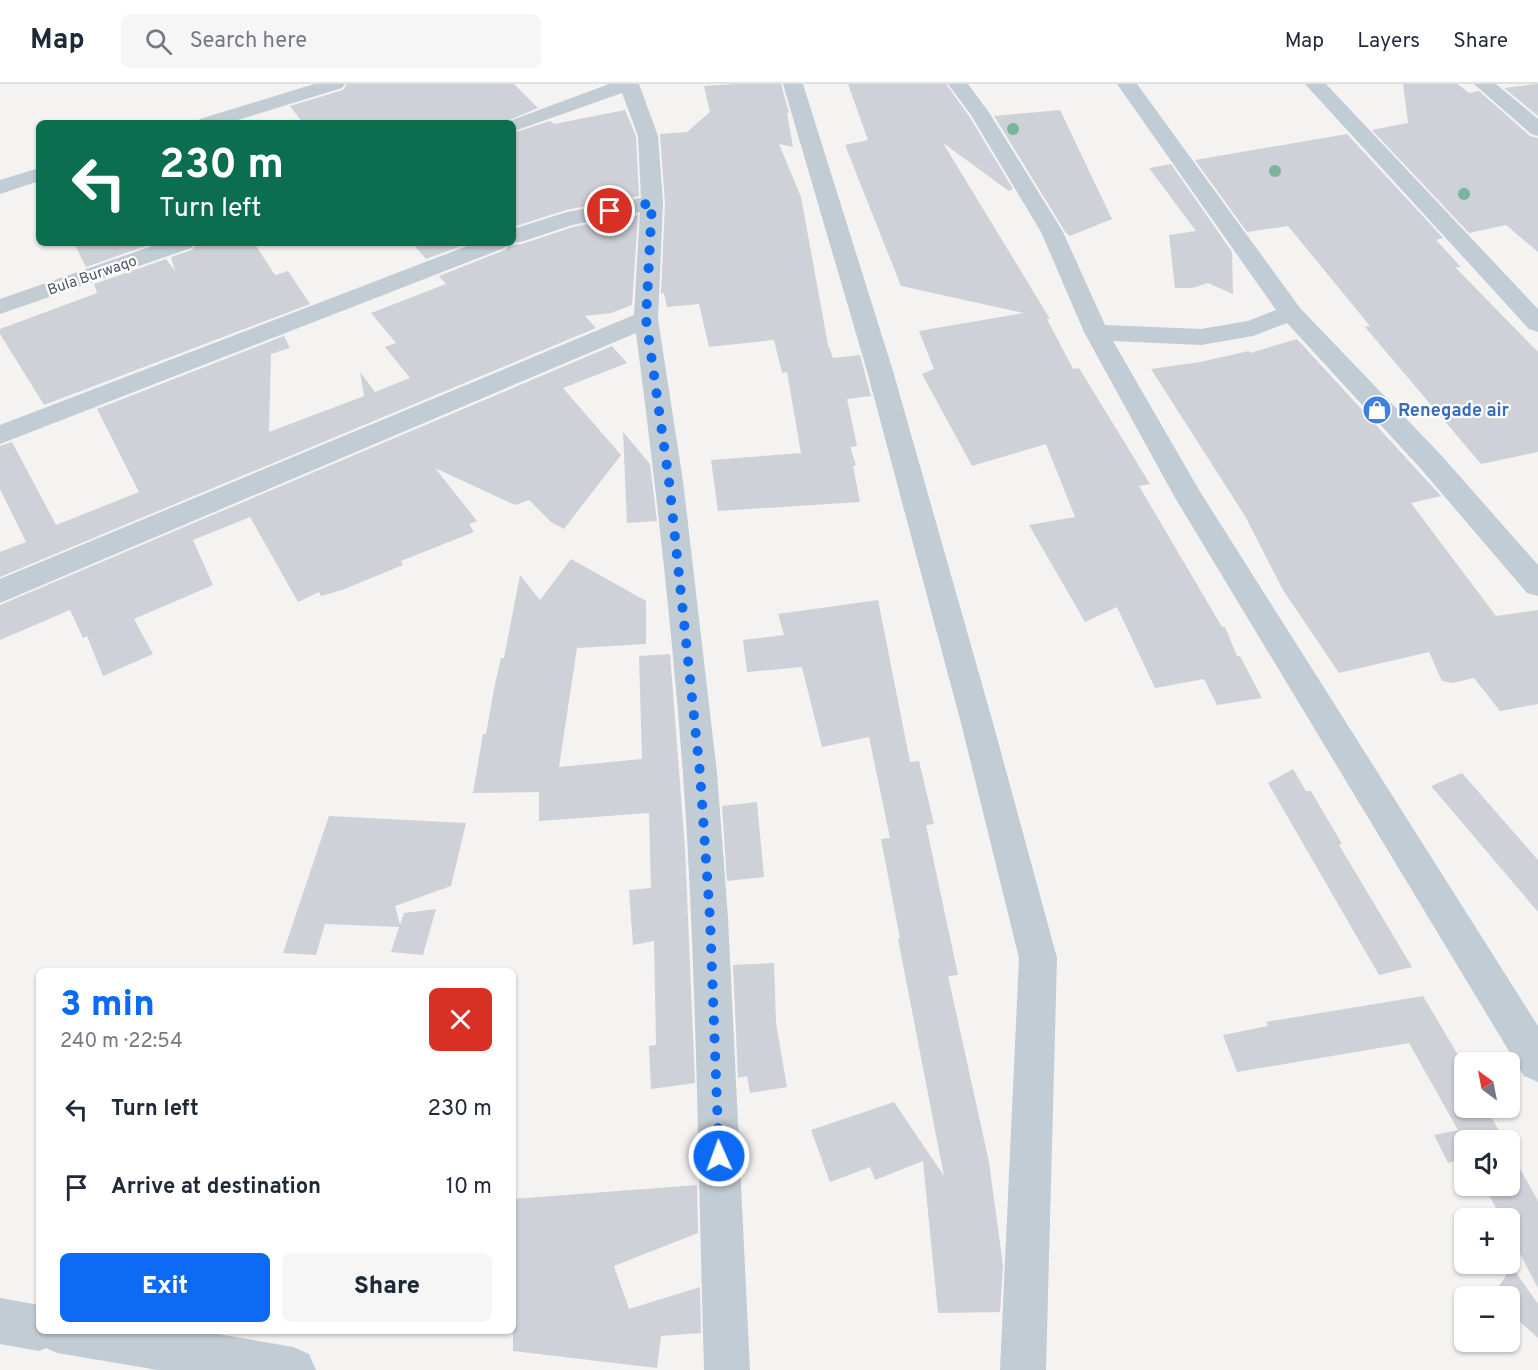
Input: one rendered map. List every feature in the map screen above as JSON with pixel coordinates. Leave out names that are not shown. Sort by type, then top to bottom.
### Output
[{"type":"street","points":[[217,120],[335,84]]},
{"type":"street","points":[[516,124],[628,84],[648,136],[652,203],[646,319],[669,481],[700,773],[710,918],[727,1370]]},
{"type":"street","points":[[793,84],[880,371],[977,723],[1038,958],[1023,1370]]},
{"type":"street","points":[[958,84],[980,114],[1052,232],[1096,332],[1188,496],[1538,1062]]},
{"type":"street","points":[[1127,84],[1291,313],[1431,462],[1538,585]]},
{"type":"street","points":[[1316,84],[1538,324]]},
{"type":"street","points":[[1484,84],[1538,130]]},
{"type":"street","points":[[0,187],[36,175]]},
{"type":"street","points":[[516,236],[567,219],[652,203]]},
{"type":"street","name":"Bula Burwaqo","points":[[0,307],[174,246]]},
{"type":"street","points":[[0,435],[310,313],[488,246]]},
{"type":"street","points":[[1096,332],[1201,337],[1252,328],[1291,313]]},
{"type":"street","points":[[0,592],[646,319]]},
{"type":"street","points":[[0,1321],[36,1327]]},
{"type":"street","points":[[81,1334],[293,1370]]},
{"type":"building","points":[[347,84],[514,84],[538,108],[509,120],[301,120],[290,106],[343,90]]},
{"type":"building","points":[[781,84],[789,113],[787,113],[793,147],[779,144],[801,197],[828,345],[833,358],[860,355],[871,396],[847,399],[857,446],[850,447],[856,465],[853,466],[860,502],[718,511],[711,460],[801,453],[787,372],[782,373],[774,340],[709,347],[699,304],[667,307],[664,293],[661,294],[665,203],[660,134],[687,132],[710,112],[704,86]]},
{"type":"building","points":[[848,84],[946,84],[969,116],[1013,189],[1009,191],[943,143],[1050,319],[1047,319],[1073,369],[1079,368],[1150,484],[1139,486],[1222,627],[1225,627],[1237,656],[1240,656],[1262,698],[1217,705],[1204,679],[1155,688],[1117,607],[1085,622],[1029,525],[1075,517],[1046,444],[972,466],[922,374],[934,369],[919,331],[1024,313],[901,286],[845,145],[868,140]]},
{"type":"building","points":[[1403,84],[1458,84],[1469,93],[1479,91],[1530,136],[1538,138],[1538,252],[1506,225],[1469,233],[1372,130],[1408,123]]},
{"type":"building","points":[[1538,84],[1538,116],[1504,88]]},
{"type":"building","points":[[625,110],[636,136],[639,196],[566,210],[516,226],[516,132],[550,121],[554,124]]},
{"type":"building","points":[[1060,110],[1112,219],[1070,236],[994,116]]},
{"type":"building","points":[[1347,134],[1443,238],[1436,240],[1461,267],[1455,267],[1538,352],[1538,452],[1481,464],[1365,327],[1370,326],[1288,226],[1247,232],[1195,160]]},
{"type":"building","points":[[1171,164],[1232,252],[1233,294],[1208,283],[1192,288],[1175,288],[1169,235],[1196,231],[1149,168]]},
{"type":"building","points":[[638,215],[632,305],[611,313],[585,316],[596,328],[0,577],[0,552],[26,542],[0,489],[0,446],[12,442],[56,525],[139,492],[97,409],[284,336],[290,348],[271,354],[269,432],[364,396],[360,372],[375,392],[410,378],[385,347],[396,343],[371,313],[446,284],[439,276],[505,250],[508,246],[516,246],[573,227]]},
{"type":"building","points":[[76,246],[146,246],[86,267]]},
{"type":"building","points":[[195,246],[256,246],[275,275],[288,271],[310,304],[44,405],[0,334],[0,329],[97,293],[94,284],[166,259],[175,271],[171,257],[192,250]]},
{"type":"building","points":[[415,246],[461,246],[426,259]]},
{"type":"building","points":[[1297,339],[1441,496],[1411,503],[1496,616],[1538,610],[1538,704],[1500,711],[1474,678],[1453,683],[1442,681],[1429,652],[1339,673],[1283,590],[1245,516],[1151,369],[1200,362],[1249,351],[1250,353]]},
{"type":"building","points":[[612,346],[627,363],[563,388],[621,455],[564,529],[551,522],[529,500],[515,505],[435,468],[477,521],[469,524],[474,532],[401,561],[403,565],[342,590],[321,596],[319,592],[298,602],[250,517],[193,540],[213,585],[134,619],[153,654],[103,676],[87,636],[83,638],[70,610],[0,640],[0,605]]},
{"type":"building","points":[[623,432],[650,464],[657,521],[627,523]]},
{"type":"building","points":[[571,559],[646,601],[646,644],[577,648],[559,767],[642,759],[639,656],[670,654],[685,848],[695,1083],[651,1089],[649,1046],[656,1045],[654,941],[633,945],[629,890],[651,888],[649,813],[539,821],[539,792],[473,793],[483,734],[486,734],[501,658],[504,658],[520,575],[540,600]]},
{"type":"building","points":[[878,600],[910,762],[919,761],[934,824],[926,825],[958,975],[948,976],[989,1162],[1003,1266],[1000,1312],[938,1313],[923,1161],[875,1180],[870,1167],[830,1182],[811,1130],[894,1102],[944,1176],[898,939],[900,938],[881,839],[890,838],[869,737],[822,747],[802,667],[747,672],[743,640],[784,635],[778,614]]},
{"type":"building","points":[[1293,769],[1306,791],[1311,791],[1342,844],[1339,845],[1412,967],[1379,975],[1268,783]]},
{"type":"building","points":[[1462,773],[1538,860],[1538,912],[1431,786]]},
{"type":"building","points":[[757,802],[764,877],[727,881],[722,806]]},
{"type":"building","points":[[329,816],[466,823],[451,886],[395,906],[400,925],[404,913],[436,909],[423,955],[391,952],[399,927],[325,924],[316,955],[283,953]]},
{"type":"building","points":[[774,963],[776,1023],[787,1087],[750,1093],[747,1076],[738,1078],[733,965]]},
{"type":"building","points":[[1423,996],[1456,1052],[1454,1052],[1454,1118],[1492,1118],[1499,1130],[1458,1130],[1409,1043],[1237,1072],[1223,1035],[1268,1026],[1266,1022]]},
{"type":"building","points":[[1454,1131],[1454,1162],[1448,1163],[1434,1135]]},
{"type":"building","points":[[1520,1169],[1538,1201],[1538,1288],[1520,1254],[1520,1208],[1496,1208],[1490,1196],[1520,1196]]},
{"type":"building","points":[[697,1185],[698,1233],[614,1266],[629,1309],[700,1287],[701,1333],[661,1336],[657,1368],[513,1351],[513,1334],[516,1334],[516,1199]]},
{"type":"building","points":[[1507,1274],[1517,1274],[1538,1304],[1538,1338],[1520,1322],[1520,1286],[1499,1286]]},
{"type":"place","name":"Renegade air","points":[[1377,410]]},
{"type":"route","points":[[610,211],[652,203],[646,319],[669,481],[700,773],[710,918],[719,1156]]}]
